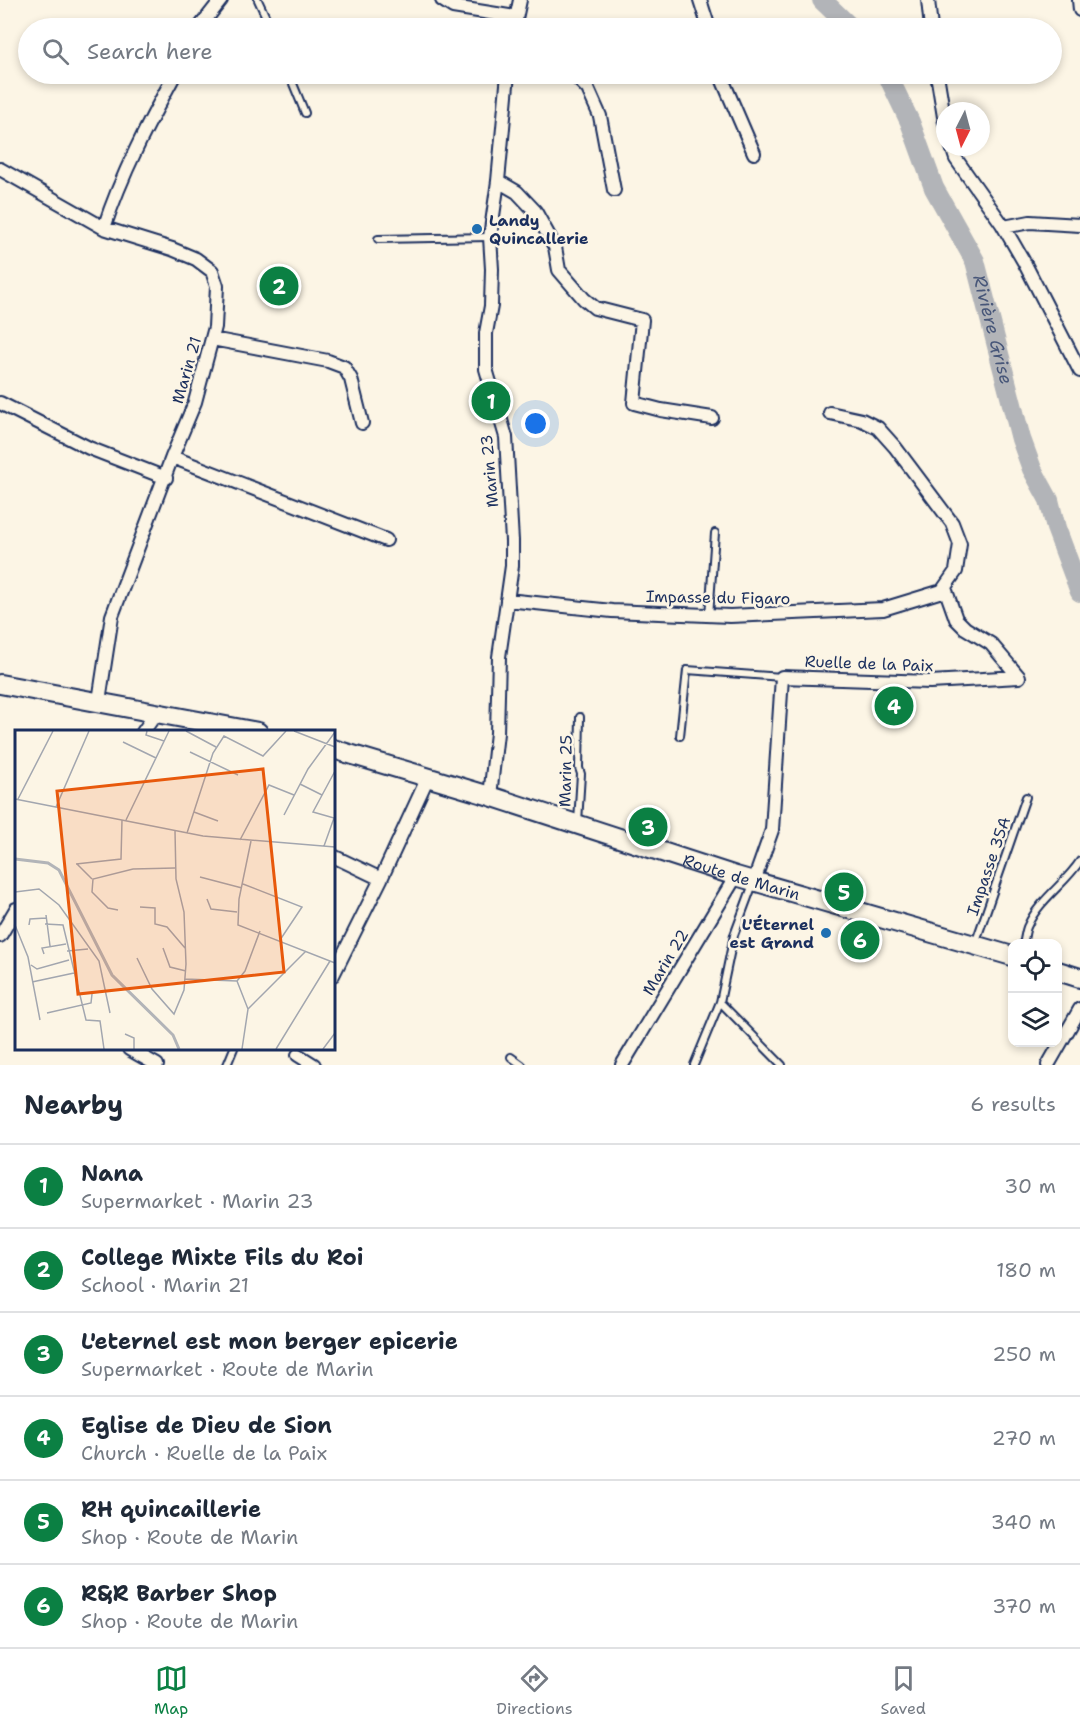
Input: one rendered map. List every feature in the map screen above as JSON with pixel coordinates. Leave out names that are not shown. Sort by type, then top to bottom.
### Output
[{"type":"main road","points":[[0,684],[248,730]]},
{"type":"main road","name":"Route de Marin","points":[[334,749],[490,796],[577,826],[645,845],[745,878],[1008,955]]},
{"type":"main road","points":[[1062,972],[1080,978]]},
{"type":"street","points":[[207,18],[221,0]]},
{"type":"street","points":[[442,0],[453,7],[496,18]]},
{"type":"street","points":[[516,18],[520,0]]},
{"type":"street","points":[[700,0],[706,18]]},
{"type":"street","points":[[928,0],[930,18]]},
{"type":"street","points":[[1079,0],[1080,10]]},
{"type":"street","points":[[104,228],[116,190],[170,84]]},
{"type":"street","name":"Marin 23","points":[[490,796],[497,733],[499,657],[512,566],[506,437],[486,369],[486,333],[491,306],[490,237],[498,181],[506,84]]},
{"type":"street","points":[[583,84],[588,89],[600,116],[614,190]]},
{"type":"street","points":[[724,84],[754,153]]},
{"type":"street","points":[[939,84],[942,102]]},
{"type":"street","points":[[955,156],[1004,227],[1080,371]]},
{"type":"street","name":"Marin 21","points":[[0,171],[104,228],[172,249],[196,260],[212,271],[218,286],[215,327],[195,402],[112,616],[99,701]]},
{"type":"street","points":[[498,181],[517,192],[535,211],[555,247],[560,270],[584,299],[595,308],[642,320],[634,403],[712,418]]},
{"type":"street","points":[[1004,227],[1030,222],[1080,225]]},
{"type":"street","points":[[212,339],[328,361],[344,368],[351,379],[362,423]]},
{"type":"street","points":[[0,404],[89,448],[166,478]]},
{"type":"street","points":[[830,413],[862,420],[878,428],[952,523],[960,544],[956,571],[945,588]]},
{"type":"street","points":[[172,458],[386,540]]},
{"type":"street","name":"Impasse du Figaro","points":[[507,600],[612,611],[709,616],[843,613],[883,609],[945,588]]},
{"type":"street","name":"Ruelle de la Paix","points":[[745,878],[772,830],[782,677],[930,682],[1018,677],[991,644],[965,628],[956,619],[945,588]]},
{"type":"street","points":[[144,730],[158,712]]},
{"type":"street","points":[[334,973],[428,777]]},
{"type":"street","points":[[334,856],[381,879]]},
{"type":"street","name":"Marin 22","points":[[622,1065],[745,878]]},
{"type":"street","points":[[0,936],[15,911]]},
{"type":"street","points":[[1048,1065],[1080,1009]]},
{"type":"street","points":[[131,1050],[157,1065]]},
{"type":"street","points":[[298,1056],[314,1065]]},
{"type":"lane","points":[[258,0],[266,18]]},
{"type":"lane","points":[[293,84],[305,113]]},
{"type":"lane","points":[[378,239],[490,237]]},
{"type":"lane","points":[[709,616],[715,533]]},
{"type":"lane","points":[[680,736],[687,670],[782,677]]},
{"type":"lane","name":"Marin 25","points":[[577,826],[581,774],[579,768],[580,717]]},
{"type":"lane","name":"Impasse 35A","points":[[975,944],[1026,797]]},
{"type":"lane","points":[[1024,939],[1028,925],[1047,898],[1072,874],[1080,861]]},
{"type":"lane","points":[[694,1065],[720,1002],[745,878]]},
{"type":"lane","points":[[720,1002],[782,1065]]},
{"type":"lane","points":[[227,1065],[233,1050]]},
{"type":"lane","points":[[511,1058],[522,1065]]},
{"type":"waterway","name":"Rivière Grise","points":[[822,0],[841,18]]},
{"type":"waterway","name":"Rivière Grise","points":[[892,84],[910,122],[934,188],[975,261],[1021,439],[1032,469],[1049,500],[1056,528],[1080,592]]},
{"type":"place","name":"Landy Quincallerie","points":[[477,229]]},
{"type":"place","name":"College Mixte Fils du Roi","points":[[279,286]]},
{"type":"place","name":"Nana","points":[[491,401]]},
{"type":"place","name":"Eglise de Dieu de Sion","points":[[894,706]]},
{"type":"place","name":"L'eternel est mon berger epicerie","points":[[648,827]]},
{"type":"place","name":"RH quincaillerie","points":[[844,892]]},
{"type":"place","name":"L'Éternel est Grand","points":[[826,933]]},
{"type":"place","name":"R&R Barber Shop","points":[[860,940]]}]
